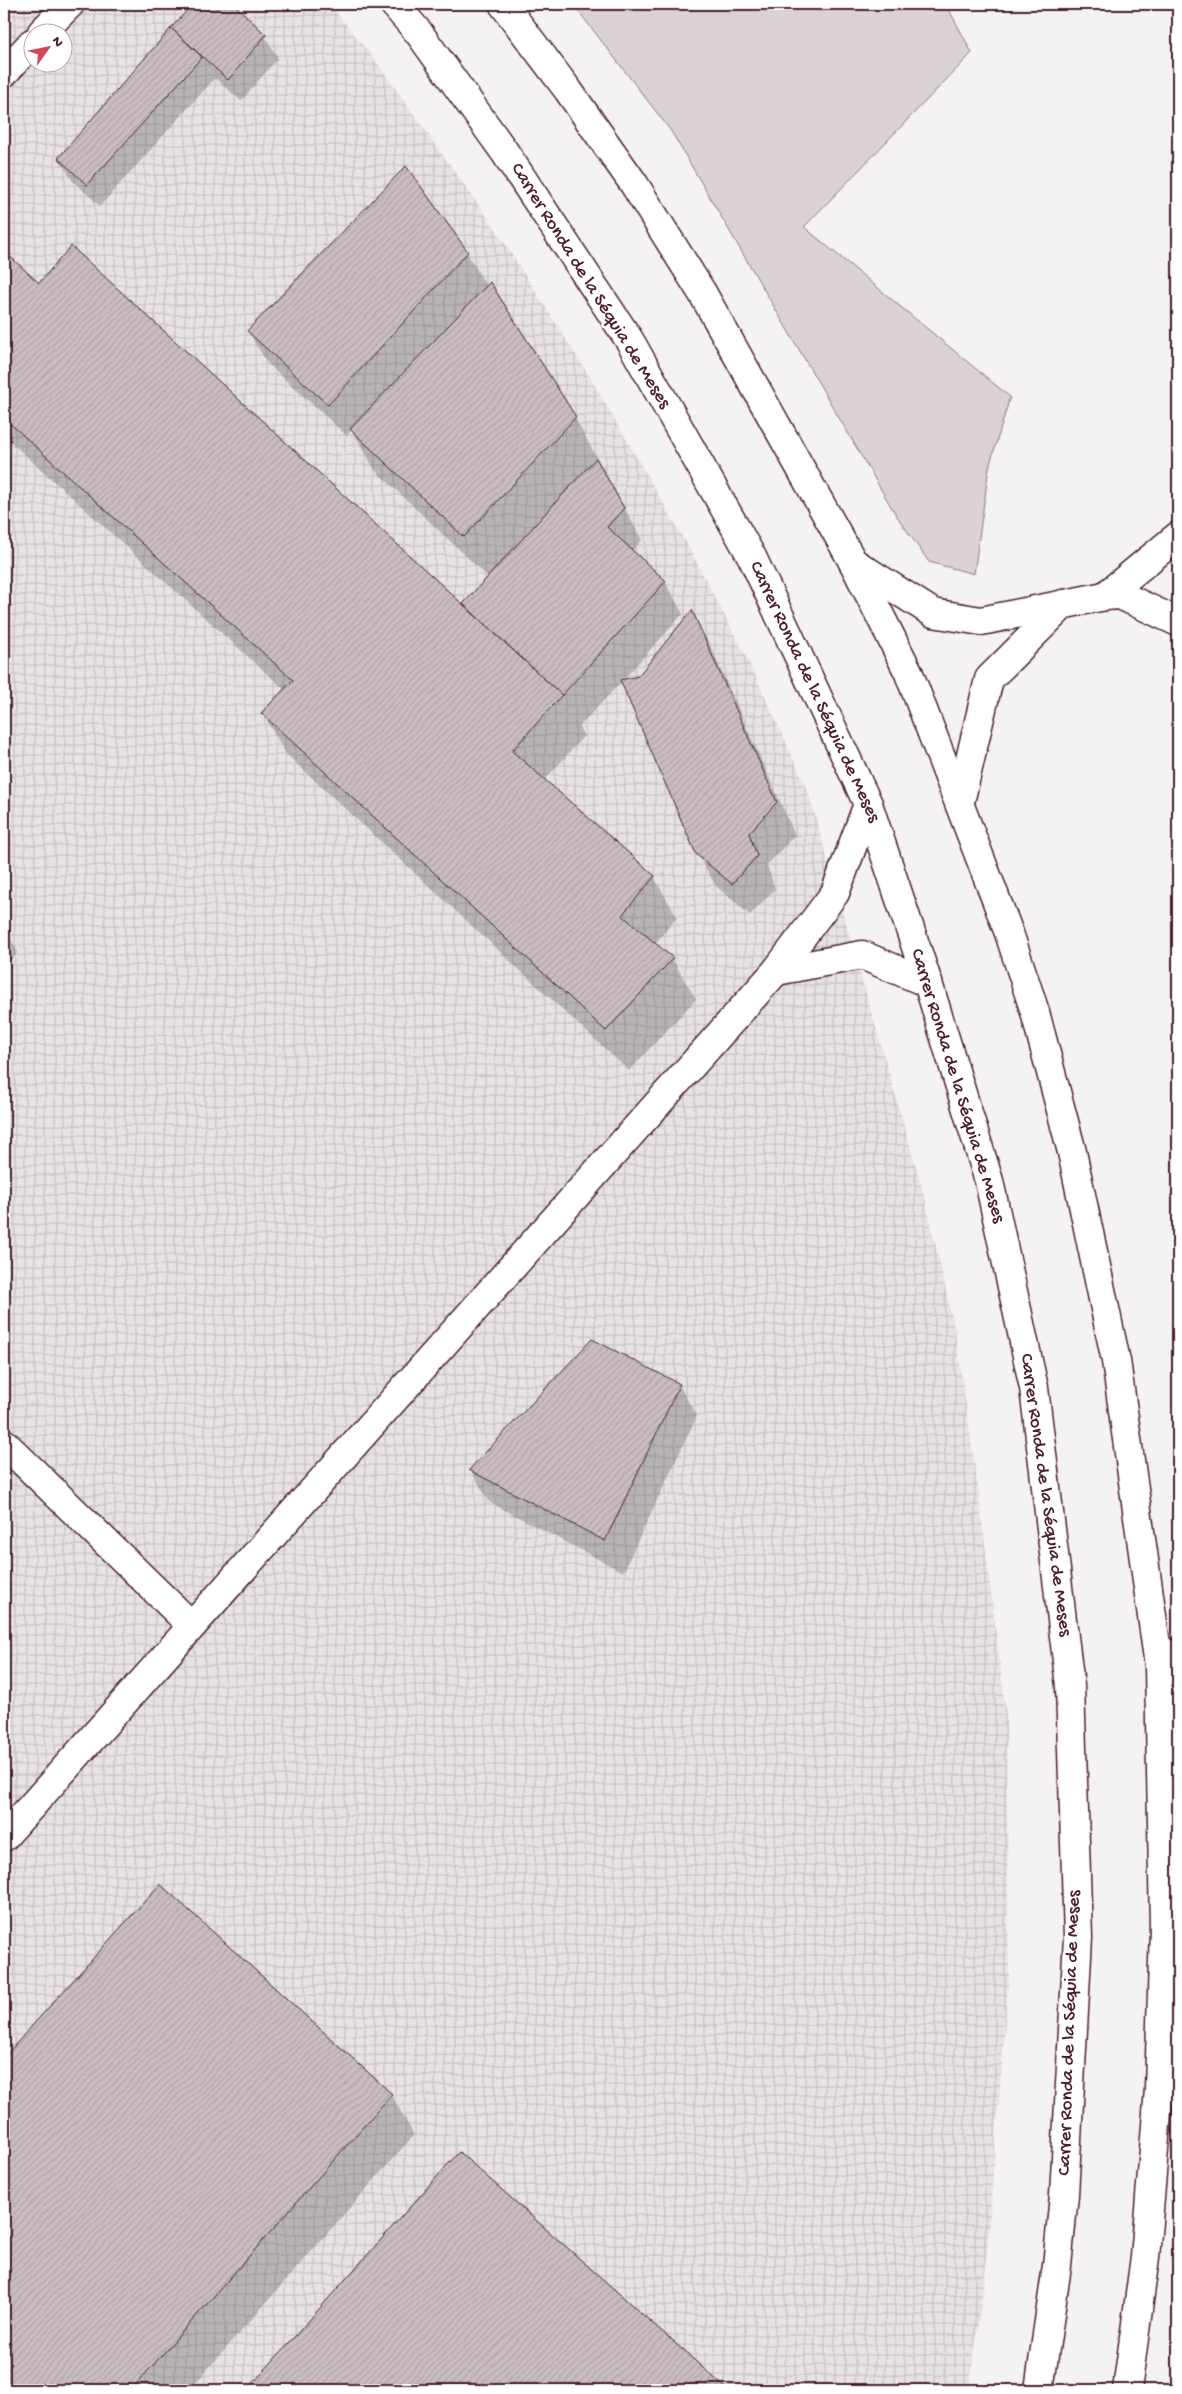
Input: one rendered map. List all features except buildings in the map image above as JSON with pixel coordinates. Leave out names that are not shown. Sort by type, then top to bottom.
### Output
[{"type":"main road","points":[[52,22],[70,4]]},
{"type":"main road","name":"Carrer Ronda de la Séquia de Meses","points":[[394,4],[419,33],[504,151],[630,342],[752,557],[868,804],[928,982],[989,1181],[1034,1388],[1070,1686],[1077,1946],[1064,2195],[1039,2390]]},
{"type":"main road","points":[[503,4],[568,90],[634,184],[703,294],[853,562],[908,671],[1010,933],[1035,1012],[1072,1152],[1116,1361],[1167,1650],[1159,1666],[1164,1928],[1159,2089],[1145,2258],[1127,2390]]},
{"type":"main road","points":[[4,73],[22,54]]},
{"type":"main road","points":[[1105,596],[1178,536]]},
{"type":"main road","points":[[853,562],[933,613],[981,621],[1105,596],[1120,595],[1178,622]]},
{"type":"main road","points":[[960,802],[989,679],[1064,604]]},
{"type":"main road","points":[[4,1836],[776,971],[835,893],[868,804]]},
{"type":"main road","points":[[776,971],[862,955],[928,982]]},
{"type":"main road","points":[[4,1443],[192,1626]]},
{"type":"shaded area","points":[[4,4],[329,4],[375,60],[495,228],[588,374],[684,539],[748,660],[807,788],[925,1199],[955,1331],[979,1496],[1006,1715],[1009,1974],[985,2275],[969,2390],[4,2390]]},
{"type":"shaded area","points":[[573,4],[946,4],[972,53],[804,227],[1010,397],[989,467],[974,574],[929,562],[896,515],[671,131]]}]
